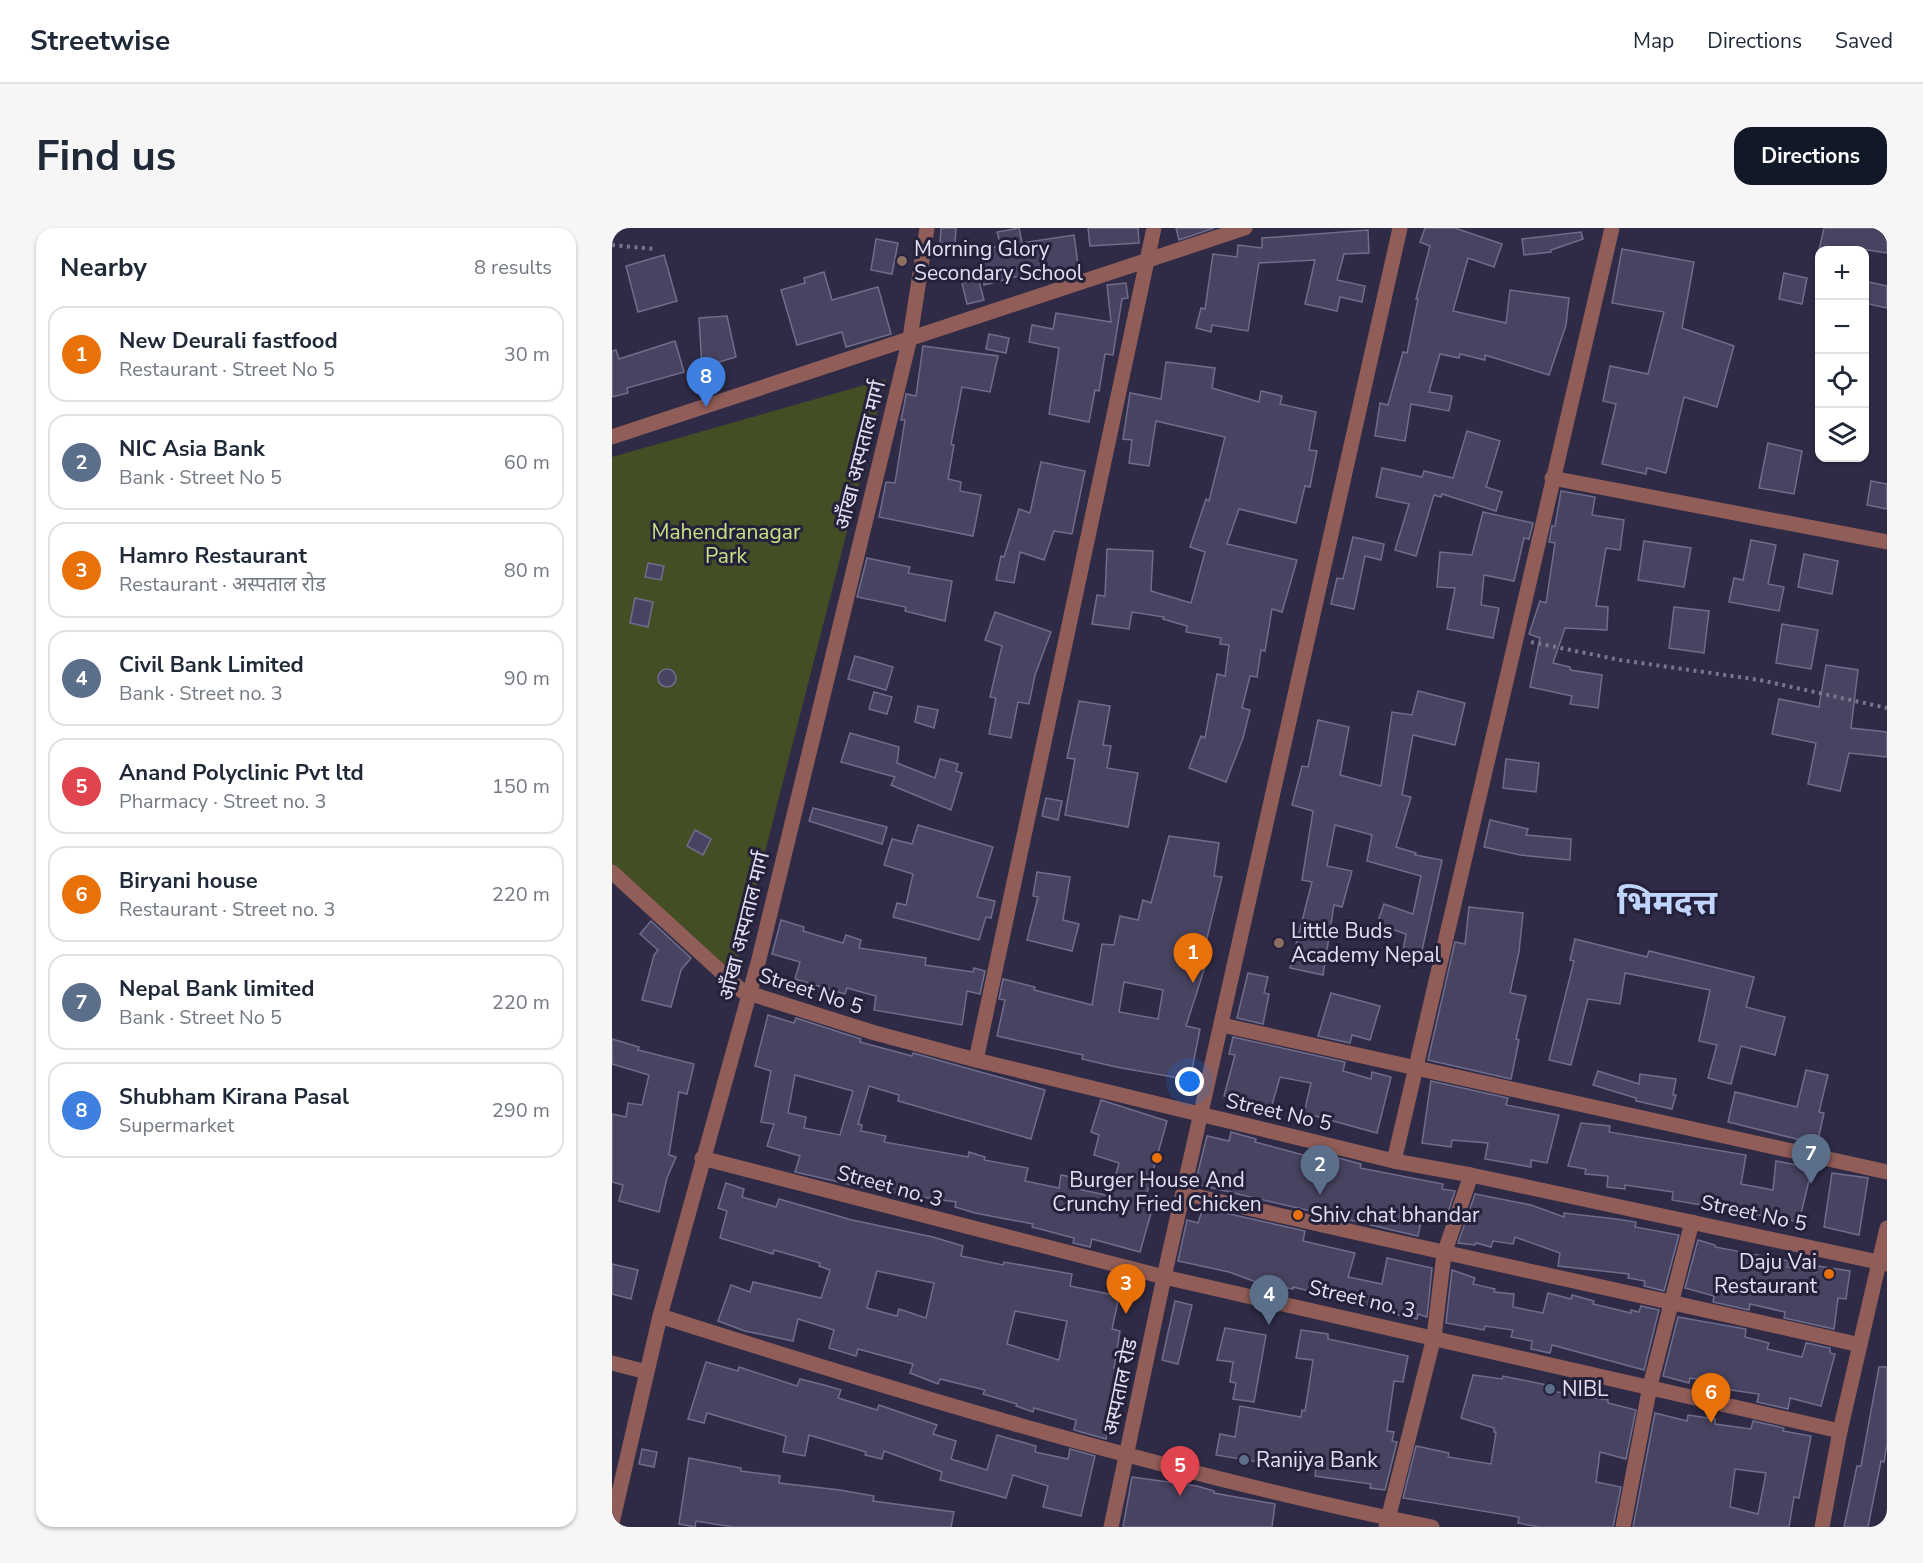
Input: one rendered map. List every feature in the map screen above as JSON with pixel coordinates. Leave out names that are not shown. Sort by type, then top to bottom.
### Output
[{"type":"street","name":"आँखा अस्पताल मार्ग","points":[[612,1524],[660,1316],[749,993],[910,338],[927,228]]},
{"type":"street","points":[[976,1060],[1154,228]]},
{"type":"street","points":[[612,437],[1245,228]]},
{"type":"street","name":"अस्पताल रोड","points":[[1111,1527],[1164,1277],[1400,228]]},
{"type":"street","points":[[1394,1161],[1612,228]]},
{"type":"street","points":[[1552,478],[1887,542]]},
{"type":"street","name":"Street No 5","points":[[612,872],[742,991],[875,1033],[976,1060],[1394,1161],[1471,1175],[1883,1263]]},
{"type":"street","points":[[1222,1025],[1887,1172]]},
{"type":"street","name":"Street no. 3","points":[[702,1158],[1164,1277],[1840,1431]]},
{"type":"street","points":[[1388,1523],[1434,1337],[1444,1254],[1471,1175]]},
{"type":"street","points":[[1184,1193],[1444,1254],[1672,1301],[1860,1345]]},
{"type":"street","points":[[1623,1527],[1650,1386],[1692,1222]]},
{"type":"street","points":[[1822,1527],[1840,1431],[1860,1345],[1883,1263],[1887,1228]]},
{"type":"street","points":[[660,1316],[924,1399],[1127,1457],[1388,1523],[1432,1527]]},
{"type":"street","points":[[612,1363],[647,1372]]},
{"type":"street","points":[[612,1524],[622,1527]]},
{"type":"path","points":[[612,244],[654,249]]},
{"type":"path","points":[[1517,639],[1620,660],[1760,680],[1887,708]]},
{"type":"green space","name":"Mahendranagar Park","points":[[886,379],[733,977],[612,865],[612,457]]},
{"type":"building","points":[[941,228],[956,228],[955,244],[940,243]]},
{"type":"building","points":[[1019,228],[1022,243],[1074,235],[1079,272],[1043,281],[1042,270],[984,285],[979,250],[1001,246],[997,232]]},
{"type":"building","points":[[1088,228],[1138,228],[1139,243],[1090,246]]},
{"type":"building","points":[[1176,228],[1214,228],[1179,240]]},
{"type":"building","points":[[1425,228],[1455,228],[1502,244],[1494,267],[1468,258],[1453,311],[1506,323],[1510,290],[1569,298],[1566,325],[1549,375],[1485,355],[1485,360],[1460,354],[1459,358],[1440,354],[1429,392],[1452,396],[1449,411],[1411,404],[1405,441],[1375,436],[1380,403],[1388,405],[1403,352],[1407,353],[1418,299],[1416,299],[1430,246],[1420,242]]},
{"type":"building","points":[[1824,228],[1887,228],[1887,253],[1869,250],[1869,246],[1820,246]]},
{"type":"building","points":[[1368,230],[1369,253],[1344,254],[1337,280],[1365,286],[1362,302],[1340,297],[1337,311],[1305,304],[1315,260],[1259,263],[1248,331],[1212,325],[1211,332],[1196,328],[1201,308],[1205,309],[1213,254],[1237,257],[1238,245],[1262,248],[1262,238]]},
{"type":"building","points":[[1581,232],[1583,239],[1551,250],[1551,252],[1524,255],[1522,239]]},
{"type":"building","points":[[876,239],[898,243],[892,274],[871,270]]},
{"type":"building","points":[[1622,249],[1694,262],[1682,328],[1734,346],[1717,407],[1684,397],[1666,473],[1647,468],[1646,474],[1602,464],[1616,404],[1603,401],[1610,366],[1648,374],[1664,312],[1612,303]]},
{"type":"building","points":[[664,255],[677,301],[638,312],[626,266]]},
{"type":"building","points":[[824,272],[832,300],[878,287],[891,334],[846,347],[842,332],[797,345],[781,290],[805,283],[804,278]]},
{"type":"building","points":[[1784,273],[1807,278],[1802,304],[1779,299]]},
{"type":"building","points":[[978,278],[984,300],[967,304],[962,283]]},
{"type":"building","points":[[1869,282],[1887,286],[1887,308],[1869,304]]},
{"type":"building","points":[[1126,283],[1128,298],[1122,299],[1113,355],[1105,354],[1099,391],[1095,390],[1089,422],[1049,414],[1059,348],[1029,342],[1032,325],[1053,329],[1056,313],[1111,322],[1107,285]]},
{"type":"building","points":[[727,316],[736,357],[702,367],[699,318]]},
{"type":"building","points":[[989,334],[1009,338],[1006,353],[986,349]]},
{"type":"building","points":[[675,341],[684,372],[627,388],[628,393],[612,397],[612,351],[616,350],[619,359]]},
{"type":"building","points":[[923,346],[998,356],[990,392],[962,387],[951,444],[954,445],[948,479],[961,482],[960,491],[981,495],[973,536],[879,517],[886,482],[895,483],[905,420],[901,420],[906,394],[916,396]]},
{"type":"building","points":[[1166,362],[1215,368],[1212,388],[1259,402],[1261,391],[1282,396],[1280,404],[1316,412],[1309,450],[1317,451],[1310,487],[1305,486],[1296,523],[1239,509],[1227,544],[1297,560],[1282,612],[1272,609],[1265,651],[1261,650],[1257,677],[1250,676],[1242,708],[1250,710],[1243,738],[1226,782],[1189,768],[1201,736],[1205,738],[1217,674],[1225,676],[1229,645],[1220,644],[1221,638],[1186,632],[1187,626],[1163,619],[1164,617],[1132,612],[1129,629],[1092,624],[1097,595],[1105,596],[1107,549],[1153,551],[1151,591],[1191,603],[1205,552],[1190,547],[1206,499],[1209,501],[1225,437],[1156,421],[1149,466],[1129,463],[1132,440],[1123,439],[1130,393],[1161,399]]},
{"type":"building","points":[[1467,431],[1500,441],[1486,487],[1502,492],[1496,511],[1442,494],[1441,497],[1434,495],[1416,556],[1395,550],[1409,504],[1376,497],[1382,468],[1422,477],[1424,471],[1453,478]]},
{"type":"building","points":[[1768,443],[1802,451],[1794,494],[1759,488]]},
{"type":"building","points":[[1041,462],[1085,471],[1072,534],[1054,531],[1044,560],[1020,552],[1014,583],[996,580],[1001,556],[1004,557],[1019,509],[1030,513]]},
{"type":"building","points":[[1871,481],[1887,484],[1887,509],[1867,505]]},
{"type":"building","points":[[1561,491],[1595,497],[1592,515],[1624,520],[1620,550],[1606,548],[1596,606],[1608,607],[1607,630],[1565,628],[1553,663],[1570,667],[1570,670],[1602,675],[1598,708],[1570,704],[1572,696],[1530,687],[1540,638],[1529,634],[1540,601],[1546,603],[1555,543],[1549,542],[1552,526],[1555,526]]},
{"type":"building","points":[[1483,512],[1533,523],[1529,539],[1524,538],[1514,581],[1484,575],[1481,605],[1499,608],[1493,638],[1447,629],[1455,588],[1437,587],[1440,552],[1472,555]]},
{"type":"building","points":[[1353,537],[1384,544],[1381,560],[1365,556],[1354,609],[1331,604],[1337,578],[1343,579]]},
{"type":"building","points":[[1751,540],[1776,545],[1768,584],[1784,587],[1779,611],[1729,602],[1734,578],[1743,580]]},
{"type":"building","points":[[1644,541],[1691,548],[1684,587],[1638,580]]},
{"type":"building","points":[[1804,554],[1838,561],[1832,594],[1798,587]]},
{"type":"building","points":[[867,558],[910,567],[908,573],[952,581],[945,621],[905,611],[906,607],[857,597]]},
{"type":"building","points":[[648,563],[664,566],[661,580],[645,577]]},
{"type":"building","points":[[635,598],[653,602],[648,627],[630,623]]},
{"type":"building","points":[[1674,607],[1709,611],[1704,653],[1669,648]]},
{"type":"building","points":[[995,612],[1051,632],[1035,675],[1029,704],[1018,702],[1011,738],[989,734],[996,698],[990,697],[1002,646],[985,640]]},
{"type":"building","points":[[1782,624],[1818,630],[1811,669],[1776,663]]},
{"type":"building","points":[[855,656],[893,667],[886,690],[848,679]]},
{"type":"building","points":[[1826,665],[1858,670],[1851,728],[1887,732],[1887,757],[1849,753],[1840,791],[1808,784],[1816,743],[1772,734],[1779,699],[1819,707]]},
{"type":"building","points":[[667,669],[673,672],[676,678],[673,684],[667,687],[661,684],[658,678],[661,672]]},
{"type":"building","points":[[1418,691],[1465,703],[1455,745],[1413,735],[1402,795],[1411,797],[1396,847],[1416,853],[1415,855],[1442,860],[1421,955],[1403,951],[1406,934],[1377,924],[1384,904],[1413,914],[1421,876],[1367,861],[1372,835],[1335,825],[1327,866],[1352,871],[1342,907],[1334,905],[1323,975],[1290,968],[1312,882],[1302,880],[1313,811],[1292,805],[1302,766],[1308,767],[1318,720],[1349,727],[1340,775],[1381,786],[1392,712],[1412,715]]},
{"type":"building","points":[[874,692],[892,697],[887,714],[869,709]]},
{"type":"building","points":[[1079,701],[1110,706],[1103,745],[1111,746],[1107,768],[1138,773],[1128,827],[1065,815],[1075,759],[1067,758]]},
{"type":"building","points":[[918,706],[938,710],[934,728],[915,722]]},
{"type":"building","points":[[850,733],[899,747],[897,763],[935,778],[940,759],[958,764],[956,771],[962,773],[951,810],[891,785],[895,777],[841,762]]},
{"type":"building","points":[[1506,759],[1539,763],[1536,792],[1503,788]]},
{"type":"building","points":[[1046,798],[1062,801],[1058,820],[1042,816]]},
{"type":"building","points":[[813,808],[887,827],[882,844],[809,821]]},
{"type":"building","points":[[1490,820],[1528,829],[1526,835],[1571,839],[1570,860],[1520,855],[1484,847]]},
{"type":"building","points":[[918,825],[993,847],[977,897],[995,901],[991,918],[986,917],[979,940],[893,917],[897,903],[906,905],[913,874],[884,865],[892,839],[912,844]]},
{"type":"building","points":[[695,830],[711,839],[703,855],[687,846]]},
{"type":"building","points":[[1169,836],[1219,843],[1214,876],[1222,877],[1205,946],[1211,948],[1186,1026],[1200,1029],[1190,1080],[1116,1067],[1082,1059],[1083,1055],[997,1036],[1005,1000],[999,999],[1003,979],[1035,987],[1034,990],[1092,1005],[1102,944],[1114,945],[1120,916],[1138,920],[1143,900],[1151,903]],"holes":[[[1124,982],[1163,990],[1158,1019],[1119,1012]]]},
{"type":"building","points":[[1037,872],[1070,877],[1063,920],[1079,924],[1072,951],[1027,940],[1038,897],[1033,896]]},
{"type":"building","points":[[1469,907],[1523,913],[1519,952],[1510,993],[1526,996],[1516,1039],[1519,1040],[1511,1079],[1428,1060],[1455,942],[1465,944]]},
{"type":"building","points":[[781,920],[804,927],[803,931],[843,943],[846,935],[861,940],[859,948],[926,958],[925,965],[973,972],[974,968],[985,971],[980,994],[967,991],[962,1025],[874,1010],[876,996],[847,988],[845,994],[795,979],[800,962],[772,954]]},
{"type":"building","points":[[651,921],[691,958],[681,970],[671,1007],[642,1000],[654,955],[658,950],[640,934]]},
{"type":"building","points":[[1575,939],[1647,957],[1649,951],[1754,977],[1746,1007],[1785,1017],[1775,1055],[1741,1046],[1731,1084],[1708,1078],[1717,1045],[1699,1041],[1710,990],[1625,973],[1620,1004],[1588,999],[1571,1065],[1549,1060],[1574,961],[1570,960]]},
{"type":"building","points":[[1248,973],[1268,977],[1264,993],[1269,994],[1263,1024],[1237,1018]]},
{"type":"building","points":[[1331,993],[1380,1006],[1370,1040],[1352,1035],[1350,1043],[1318,1036]]},
{"type":"building","points":[[768,1015],[794,1023],[796,1018],[861,1039],[860,1042],[912,1056],[913,1053],[1045,1090],[1031,1139],[898,1101],[899,1095],[869,1086],[858,1124],[862,1125],[861,1131],[886,1136],[884,1142],[968,1157],[969,1152],[985,1157],[984,1160],[1028,1168],[1025,1181],[1059,1188],[1061,1175],[1080,1179],[1078,1189],[1110,1196],[1119,1163],[1094,1155],[1099,1135],[1091,1132],[1101,1100],[1167,1121],[1146,1196],[1155,1199],[1140,1252],[1092,1239],[1090,1247],[1073,1243],[1074,1238],[1032,1227],[1033,1224],[955,1207],[956,1202],[874,1190],[795,1172],[800,1156],[767,1146],[774,1124],[761,1122],[771,1071],[755,1066]],"holes":[[[795,1075],[853,1091],[840,1135],[804,1128],[806,1117],[788,1113]]]},
{"type":"building","points":[[1233,1037],[1345,1062],[1343,1071],[1371,1079],[1372,1072],[1391,1077],[1377,1133],[1304,1113],[1311,1083],[1280,1077],[1271,1108],[1224,1096],[1235,1055],[1229,1054]]},
{"type":"building","points":[[612,1039],[639,1047],[638,1050],[694,1064],[687,1094],[679,1092],[669,1155],[676,1157],[667,1178],[659,1212],[619,1201],[623,1185],[612,1182],[612,1114],[626,1117],[628,1103],[642,1105],[649,1075],[612,1064]]},
{"type":"building","points":[[1806,1070],[1828,1075],[1819,1112],[1824,1113],[1817,1144],[1728,1122],[1735,1092],[1797,1107]]},
{"type":"building","points":[[1598,1071],[1639,1084],[1640,1074],[1676,1079],[1673,1095],[1676,1095],[1672,1109],[1636,1101],[1636,1098],[1593,1085]]},
{"type":"building","points":[[1431,1081],[1508,1098],[1506,1105],[1559,1115],[1547,1163],[1531,1160],[1531,1167],[1485,1159],[1488,1143],[1452,1140],[1451,1147],[1422,1143]]},
{"type":"building","points":[[1581,1123],[1610,1126],[1609,1132],[1746,1155],[1741,1184],[1773,1190],[1776,1161],[1812,1168],[1799,1222],[1672,1200],[1673,1192],[1625,1185],[1625,1189],[1607,1187],[1608,1176],[1585,1174],[1586,1169],[1568,1166]]},
{"type":"building","points":[[1231,1132],[1256,1139],[1255,1142],[1329,1162],[1331,1156],[1361,1164],[1360,1168],[1443,1184],[1442,1189],[1455,1191],[1446,1219],[1422,1216],[1418,1236],[1195,1184],[1207,1136],[1229,1141]]},
{"type":"building","points":[[1832,1173],[1868,1178],[1859,1235],[1824,1227]]},
{"type":"building","points":[[726,1183],[744,1189],[742,1197],[776,1207],[779,1199],[852,1220],[933,1237],[963,1246],[961,1256],[1003,1265],[1004,1262],[1072,1274],[1070,1286],[1119,1296],[1112,1329],[1120,1331],[1114,1368],[1124,1371],[1106,1439],[1074,1430],[1076,1420],[1034,1408],[1033,1412],[1016,1406],[1017,1404],[983,1394],[985,1390],[940,1379],[938,1384],[910,1373],[913,1364],[858,1349],[856,1356],[829,1348],[834,1330],[798,1319],[793,1341],[745,1331],[718,1321],[731,1285],[750,1292],[753,1282],[821,1298],[830,1270],[819,1266],[820,1263],[774,1250],[773,1254],[720,1238],[727,1211],[718,1208]],"holes":[[[877,1271],[934,1283],[926,1318],[899,1309],[897,1316],[867,1308]],[[1015,1311],[1067,1321],[1059,1360],[1007,1344]]]},
{"type":"building","points":[[1475,1194],[1531,1205],[1564,1217],[1564,1213],[1636,1222],[1635,1227],[1679,1235],[1664,1291],[1644,1286],[1645,1281],[1628,1278],[1629,1274],[1558,1266],[1560,1253],[1515,1237],[1513,1244],[1493,1241],[1491,1247],[1476,1243],[1475,1245],[1458,1243]]},
{"type":"building","points":[[1203,1208],[1305,1231],[1303,1241],[1355,1253],[1348,1277],[1382,1284],[1387,1258],[1432,1268],[1427,1317],[1418,1314],[1417,1319],[1376,1310],[1377,1307],[1293,1287],[1293,1289],[1256,1282],[1229,1272],[1178,1261],[1187,1220],[1198,1223]]},
{"type":"building","points":[[1698,1240],[1715,1245],[1715,1247],[1789,1261],[1787,1267],[1817,1272],[1818,1266],[1850,1271],[1846,1299],[1838,1298],[1834,1329],[1784,1318],[1785,1312],[1750,1304],[1749,1310],[1713,1302],[1714,1296],[1685,1288]]},
{"type":"building","points":[[612,1264],[638,1270],[631,1299],[612,1294]]},
{"type":"building","points":[[1452,1270],[1475,1278],[1473,1284],[1495,1289],[1494,1292],[1514,1294],[1513,1307],[1543,1313],[1548,1293],[1571,1299],[1572,1295],[1594,1301],[1593,1304],[1631,1313],[1631,1310],[1639,1312],[1641,1306],[1659,1310],[1644,1370],[1552,1345],[1550,1353],[1531,1349],[1532,1341],[1511,1337],[1513,1330],[1485,1326],[1484,1330],[1446,1323]]},
{"type":"building","points":[[1175,1301],[1192,1305],[1178,1364],[1162,1360]]},
{"type":"building","points":[[1678,1317],[1746,1329],[1745,1337],[1769,1343],[1767,1349],[1802,1357],[1806,1343],[1830,1348],[1830,1353],[1835,1354],[1821,1406],[1790,1398],[1788,1409],[1757,1402],[1759,1394],[1717,1388],[1718,1382],[1690,1378],[1689,1383],[1663,1376]]},
{"type":"building","points":[[1225,1328],[1266,1335],[1254,1402],[1233,1399],[1236,1383],[1230,1382],[1233,1362],[1217,1360]]},
{"type":"building","points":[[1301,1330],[1328,1334],[1328,1339],[1408,1356],[1403,1382],[1394,1381],[1387,1431],[1394,1432],[1392,1441],[1397,1442],[1385,1490],[1370,1488],[1371,1484],[1315,1476],[1316,1466],[1276,1460],[1276,1465],[1216,1455],[1220,1434],[1235,1437],[1240,1406],[1301,1417],[1302,1410],[1305,1411],[1313,1360],[1296,1358]]},
{"type":"building","points":[[706,1362],[738,1371],[739,1367],[797,1386],[800,1379],[824,1385],[841,1390],[838,1398],[877,1410],[879,1405],[937,1425],[933,1434],[956,1441],[951,1459],[987,1470],[997,1435],[1036,1446],[1035,1452],[1068,1459],[1070,1449],[1095,1456],[1081,1516],[1043,1507],[1048,1486],[1013,1475],[1006,1498],[940,1480],[942,1472],[884,1451],[882,1459],[809,1435],[805,1456],[783,1452],[786,1436],[707,1413],[704,1423],[688,1419]]},
{"type":"building","points":[[1879,1367],[1887,1367],[1887,1444],[1884,1462],[1881,1461],[1868,1527],[1844,1527],[1857,1466],[1861,1466]]},
{"type":"building","points":[[1473,1375],[1502,1379],[1503,1376],[1552,1386],[1551,1391],[1608,1400],[1608,1403],[1636,1410],[1626,1459],[1600,1452],[1596,1482],[1621,1487],[1613,1527],[1539,1527],[1518,1523],[1519,1517],[1403,1498],[1416,1446],[1449,1453],[1448,1457],[1491,1464],[1496,1432],[1494,1428],[1461,1418]]},
{"type":"building","points":[[1655,1413],[1687,1421],[1688,1415],[1715,1419],[1715,1424],[1751,1429],[1753,1421],[1784,1428],[1783,1431],[1811,1436],[1799,1498],[1794,1497],[1789,1527],[1633,1527]],"holes":[[[1735,1469],[1766,1473],[1758,1514],[1730,1507]]]},
{"type":"building","points":[[642,1449],[657,1452],[654,1467],[639,1464]]},
{"type":"building","points":[[689,1458],[741,1468],[741,1471],[780,1476],[779,1483],[840,1490],[874,1496],[873,1501],[954,1512],[951,1527],[733,1527],[696,1521],[695,1527],[679,1524]]},
{"type":"building","points":[[1132,1477],[1197,1486],[1214,1491],[1214,1493],[1275,1504],[1272,1527],[1123,1527]]},
{"type":"place","name":"Morning Glory Secondary School","points":[[902,261]]},
{"type":"place","name":"Shubham Kirana Pasal","points":[[706,407]]},
{"type":"place","name":"Little Buds Academy Nepal","points":[[1279,943]]},
{"type":"place","name":"New Deurali fastfood","points":[[1193,983]]},
{"type":"place","name":"Burger House And Crunchy Fried Chicken","points":[[1157,1158]]},
{"type":"place","name":"Nepal Bank limited","points":[[1811,1184]]},
{"type":"place","name":"NIC Asia Bank","points":[[1320,1195]]},
{"type":"place","name":"Shiv chat bhandar","points":[[1298,1215]]},
{"type":"place","name":"Daju Vai Restaurant","points":[[1829,1274]]},
{"type":"place","name":"Hamro Restaurant","points":[[1126,1314]]},
{"type":"place","name":"Civil Bank Limited","points":[[1269,1325]]},
{"type":"place","name":"NIBL","points":[[1550,1389]]},
{"type":"place","name":"Biryani house","points":[[1711,1423]]},
{"type":"place","name":"Ranijya Bank","points":[[1244,1460]]},
{"type":"place","name":"Anand Polyclinic Pvt ltd","points":[[1180,1496]]},
{"type":"district","name":"भिमदत्त","points":[[1667,903]]}]
